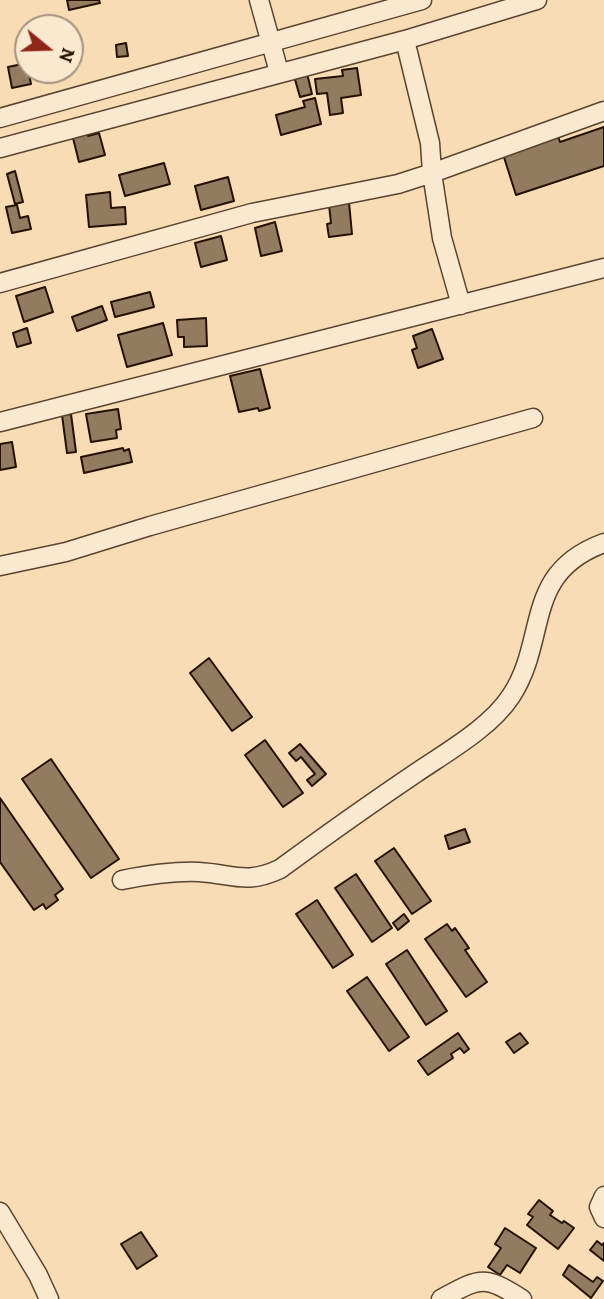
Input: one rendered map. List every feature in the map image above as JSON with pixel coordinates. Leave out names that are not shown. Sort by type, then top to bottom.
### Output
[{"type":"street","points":[[259,0],[279,72]]},
{"type":"street","points":[[0,118],[422,0]]},
{"type":"street","points":[[0,148],[405,40],[528,1]]},
{"type":"street","points":[[405,40],[429,143],[442,238],[461,305]]},
{"type":"street","points":[[0,283],[252,213],[398,184],[604,111]]},
{"type":"street","points":[[0,422],[604,268]]},
{"type":"street","points":[[1,562],[65,552],[533,418]]},
{"type":"street","points":[[122,880],[162,873],[200,872],[248,879],[264,877],[280,869],[461,742],[499,712],[512,696],[523,673],[543,600],[554,576],[589,548],[604,543]]},
{"type":"street","points":[[604,1196],[599,1207],[604,1218]]},
{"type":"street","points":[[0,1212],[38,1275],[49,1299]]},
{"type":"street","points":[[441,1299],[474,1281],[491,1282],[522,1299]]},
{"type":"building","points":[[67,0],[99,0],[100,3],[69,10]]},
{"type":"building","points":[[126,43],[128,56],[117,57],[116,45]]},
{"type":"building","points":[[14,66],[14,84],[31,84],[12,88],[8,67]]},
{"type":"building","points":[[357,68],[361,95],[341,98],[343,113],[330,115],[327,93],[317,94],[315,79],[343,76],[342,70]]},
{"type":"building","points":[[307,73],[312,94],[300,97],[294,76]]},
{"type":"building","points":[[315,98],[321,124],[281,135],[276,115],[305,107],[303,101]]},
{"type":"building","points":[[604,127],[604,166],[516,195],[502,151],[557,133],[560,142]]},
{"type":"building","points":[[86,130],[88,136],[99,133],[105,155],[79,162],[72,134]]},
{"type":"building","points":[[164,163],[170,184],[125,196],[119,175]]},
{"type":"building","points":[[15,171],[23,202],[15,204],[7,174]]},
{"type":"building","points":[[228,177],[234,201],[201,210],[195,186]]},
{"type":"building","points":[[110,192],[111,208],[125,207],[126,224],[89,227],[86,195]]},
{"type":"building","points":[[349,202],[352,234],[329,237],[329,205]]},
{"type":"building","points":[[17,205],[20,218],[28,216],[31,229],[12,233],[6,207]]},
{"type":"building","points":[[275,222],[282,251],[261,256],[255,228]]},
{"type":"building","points":[[221,236],[227,260],[201,267],[195,243]]},
{"type":"building","points":[[45,287],[53,312],[24,322],[16,296]]},
{"type":"building","points":[[150,292],[154,307],[115,317],[111,302]]},
{"type":"building","points":[[102,306],[107,320],[77,331],[72,317]]},
{"type":"building","points":[[206,318],[207,346],[184,347],[184,337],[178,337],[177,320]]},
{"type":"building","points":[[163,323],[172,355],[127,367],[118,335]]},
{"type":"building","points":[[27,328],[31,343],[17,347],[13,333]]},
{"type":"building","points":[[432,329],[443,359],[418,368],[412,350],[417,348],[413,336]]},
{"type":"building","points":[[260,369],[270,408],[239,412],[230,376]]},
{"type":"building","points":[[118,409],[121,429],[116,430],[117,438],[91,442],[86,414]]},
{"type":"building","points":[[71,414],[76,452],[67,453],[62,415]]},
{"type":"building","points":[[12,442],[16,467],[0,470],[0,444]]},
{"type":"building","points":[[123,448],[124,451],[129,449],[132,462],[84,473],[81,457]]},
{"type":"building","points":[[209,658],[252,717],[232,731],[190,673]]},
{"type":"building","points":[[265,740],[303,793],[283,807],[245,755]]},
{"type":"building","points":[[300,744],[326,774],[312,786],[307,780],[315,774],[301,757],[296,761],[289,753]]},
{"type":"building","points":[[51,759],[119,859],[91,878],[22,779]]},
{"type":"building","points":[[0,798],[63,889],[55,895],[58,900],[46,909],[43,904],[34,910],[0,862]]},
{"type":"building","points":[[465,829],[470,842],[449,849],[445,836]]},
{"type":"building","points":[[394,848],[431,901],[412,914],[375,861]]},
{"type":"building","points":[[356,874],[392,928],[372,942],[335,888]]},
{"type":"building","points":[[317,900],[353,955],[333,968],[296,914]]},
{"type":"building","points":[[404,914],[409,921],[398,930],[393,923]]},
{"type":"building","points":[[447,924],[452,931],[455,928],[469,948],[465,950],[487,982],[466,997],[425,939]]},
{"type":"building","points":[[407,950],[447,1011],[426,1025],[386,964]]},
{"type":"building","points":[[367,977],[409,1037],[389,1051],[347,991]]},
{"type":"building","points":[[458,1033],[469,1049],[464,1053],[460,1048],[451,1054],[453,1058],[428,1075],[418,1061]]},
{"type":"building","points":[[520,1033],[528,1043],[514,1053],[506,1042]]},
{"type":"building","points":[[539,1200],[553,1211],[550,1215],[574,1228],[558,1249],[527,1225],[533,1217],[528,1214]]},
{"type":"building","points":[[505,1228],[536,1248],[520,1273],[507,1265],[500,1275],[488,1267],[501,1248],[495,1244]]},
{"type":"building","points":[[141,1232],[157,1256],[137,1269],[121,1244]]},
{"type":"building","points":[[597,1241],[602,1245],[604,1243],[604,1261],[590,1250]]},
{"type":"building","points":[[569,1265],[593,1282],[597,1277],[603,1281],[591,1298],[563,1275]]}]
